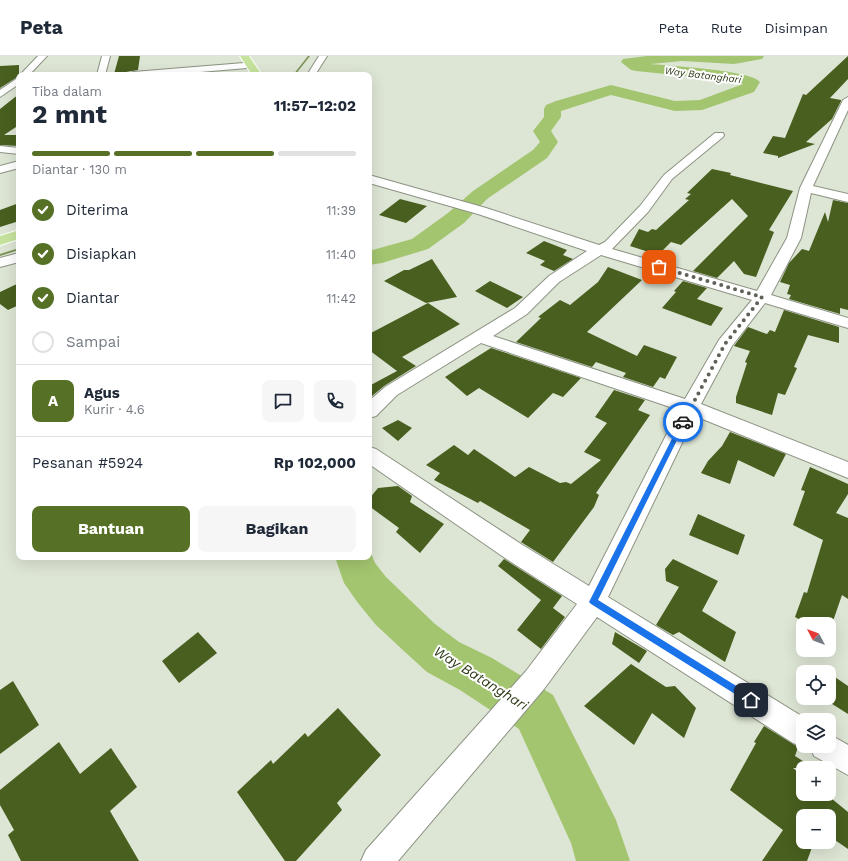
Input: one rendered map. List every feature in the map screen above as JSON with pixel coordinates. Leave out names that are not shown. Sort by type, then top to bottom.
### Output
[{"type":"highway","points":[[235,56],[246,71]]},
{"type":"highway","points":[[244,56],[255,72]]},
{"type":"highway","points":[[0,235],[16,230]]},
{"type":"highway","points":[[0,240],[16,235]]},
{"type":"street","points":[[27,72],[43,56]]},
{"type":"street","points":[[102,72],[106,56]]},
{"type":"street","points":[[313,72],[323,56]]},
{"type":"street","points":[[218,72],[246,71]]},
{"type":"street","points":[[0,83],[16,82]]},
{"type":"street","points":[[0,94],[16,83]]},
{"type":"street","points":[[377,861],[535,680],[593,602],[690,407],[725,344],[762,297],[794,238],[806,188],[848,100]]},
{"type":"street","points":[[372,408],[391,391],[521,311],[554,280],[589,255],[610,244],[644,209],[668,177],[719,135]]},
{"type":"street","points":[[0,150],[16,151]]},
{"type":"street","points":[[0,170],[16,165]]},
{"type":"street","points":[[372,180],[482,211],[600,250],[848,323]]},
{"type":"street","points":[[806,188],[848,198]]},
{"type":"street","points":[[0,263],[16,257]]},
{"type":"street","points":[[480,337],[690,407],[848,470]]},
{"type":"street","points":[[372,456],[513,551],[796,729]]},
{"type":"street","points":[[835,753],[848,761]]},
{"type":"building","points":[[119,56],[140,56],[138,70],[115,72]]},
{"type":"building","points":[[848,56],[848,79],[830,98],[841,101],[832,119],[806,142],[815,144],[778,158],[778,156],[763,153],[773,136],[785,138],[803,94],[806,95]]},
{"type":"building","points":[[19,65],[19,72],[16,72],[16,78],[0,88],[0,66]]},
{"type":"building","points":[[16,96],[16,127],[4,135],[16,135],[16,146],[0,145],[0,109]]},
{"type":"building","points":[[712,169],[793,191],[769,230],[774,232],[756,277],[744,274],[734,261],[717,278],[693,271],[748,216],[732,199],[681,245],[671,242],[658,255],[630,246],[639,229],[648,232],[652,229],[656,230],[689,200],[685,199],[691,194],[687,193]]},
{"type":"building","points":[[400,199],[427,206],[406,223],[379,215]]},
{"type":"building","points":[[833,200],[848,203],[848,310],[840,308],[840,314],[789,299],[791,295],[787,294],[790,285],[780,282],[789,263],[802,249],[809,251],[825,212],[828,222]]},
{"type":"building","points":[[16,204],[16,222],[0,227],[0,210]]},
{"type":"building","points":[[544,241],[567,250],[563,255],[573,259],[554,271],[540,265],[545,261],[526,253]]},
{"type":"building","points":[[432,259],[457,297],[426,303],[384,281],[404,270],[409,270]]},
{"type":"building","points":[[608,267],[642,280],[587,332],[637,356],[644,345],[677,357],[665,379],[660,377],[653,387],[623,377],[626,373],[596,362],[592,367],[516,342],[541,318],[538,317],[560,300],[570,305],[598,282]]},
{"type":"building","points":[[490,281],[523,297],[507,308],[475,291]]},
{"type":"building","points":[[683,281],[707,288],[697,299],[723,308],[711,326],[662,308],[676,292],[674,291]]},
{"type":"building","points":[[16,284],[16,306],[8,310],[0,304],[0,292]]},
{"type":"building","points":[[428,303],[460,324],[402,357],[416,366],[384,386],[372,396],[372,384],[397,371],[372,352],[372,332]]},
{"type":"building","points":[[784,310],[839,327],[839,343],[808,335],[794,367],[797,368],[785,395],[778,393],[772,415],[736,403],[736,397],[747,363],[745,362],[750,351],[734,346],[748,327],[767,334],[770,330],[775,332]]},
{"type":"building","points":[[491,348],[581,378],[563,397],[553,393],[528,418],[479,388],[467,396],[445,377]]},
{"type":"building","points":[[614,390],[645,400],[638,410],[650,415],[596,493],[599,495],[594,507],[553,562],[521,542],[530,530],[480,501],[478,503],[434,480],[440,473],[426,465],[454,445],[468,455],[474,449],[515,477],[529,467],[560,483],[566,482],[571,484],[601,460],[584,452],[607,423],[595,417]]},
{"type":"building","points":[[398,420],[412,428],[398,441],[382,428]]},
{"type":"building","points":[[730,432],[786,454],[774,477],[738,460],[730,484],[701,473],[708,461],[722,446]]},
{"type":"building","points":[[810,467],[848,484],[848,494],[836,513],[848,518],[848,599],[842,595],[834,617],[795,617],[804,592],[807,593],[823,540],[793,525],[805,491],[801,490]]},
{"type":"building","points":[[398,486],[412,496],[410,502],[444,524],[420,553],[396,532],[399,528],[372,508],[372,495],[378,488]]},
{"type":"building","points":[[698,514],[745,535],[738,555],[689,535]]},
{"type":"building","points":[[504,559],[562,596],[553,608],[565,617],[541,649],[517,630],[541,600],[498,566]]},
{"type":"building","points":[[673,559],[718,581],[702,611],[736,632],[725,662],[679,632],[673,635],[656,625],[679,587],[666,581],[665,569]]},
{"type":"building","points":[[198,632],[217,653],[179,683],[162,661]]},
{"type":"building","points":[[615,632],[647,651],[639,663],[612,644]]},
{"type":"building","points":[[631,664],[666,687],[675,686],[696,708],[684,738],[652,713],[634,745],[584,706]]},
{"type":"building","points":[[836,678],[848,686],[848,714],[834,705],[836,705]]},
{"type":"building","points":[[13,681],[39,725],[0,754],[0,690]]},
{"type":"building","points":[[338,708],[381,755],[337,803],[342,810],[296,861],[285,861],[237,792],[271,760],[273,764],[305,733],[308,737]]},
{"type":"building","points":[[764,726],[796,746],[795,756],[803,761],[796,761],[796,768],[793,768],[796,770],[796,801],[835,801],[848,812],[848,849],[836,841],[836,809],[796,809],[796,849],[811,849],[807,861],[762,861],[783,830],[730,790],[756,743],[754,742]]},
{"type":"building","points":[[59,742],[80,774],[111,748],[137,787],[110,811],[139,861],[21,861],[8,835],[14,830],[0,805],[0,790]]},
{"type":"waterway","points":[[296,72],[309,56]]},
{"type":"waterway","name":"Way Batanghari","points":[[372,258],[420,244],[456,218],[480,195],[497,185],[540,154],[549,142],[542,131],[553,117],[552,109],[562,104],[611,90],[675,106],[702,105],[749,89],[752,82],[735,77],[636,67],[628,62],[682,57],[734,60],[757,56]]},
{"type":"waterway","points":[[0,255],[16,250]]},
{"type":"waterway","name":"Way Batanghari","points":[[355,560],[358,571],[372,590],[391,611],[420,638],[443,657],[476,674],[536,712],[597,839],[603,861]]},
{"type":"way so far","points":[[659,267],[762,297],[725,344],[683,422]]},
{"type":"route","points":[[683,422],[593,602],[751,700]]}]
